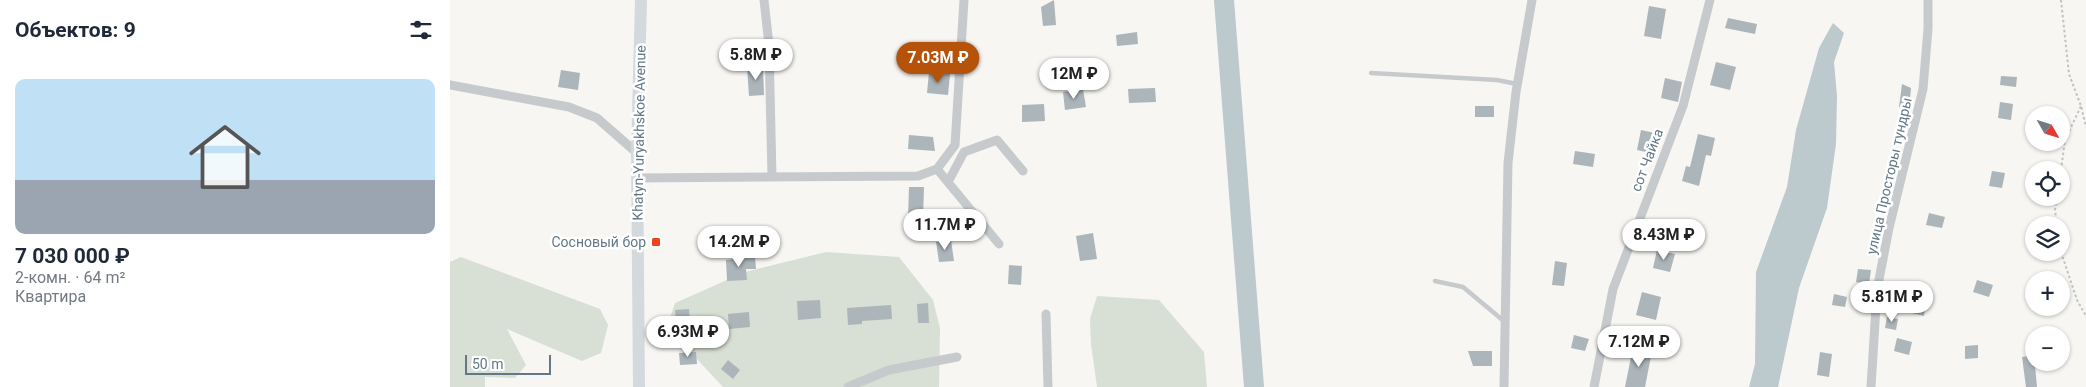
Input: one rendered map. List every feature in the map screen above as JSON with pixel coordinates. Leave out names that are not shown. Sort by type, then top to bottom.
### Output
[{"type":"main road","name":"Khatyn-Yuryakhskoe Avenue","points":[[639,387],[637,153],[641,0]]},
{"type":"street","points":[[764,0],[769,45],[772,177]]},
{"type":"street","points":[[637,178],[918,176],[937,169],[955,144],[964,0]]},
{"type":"street","points":[[1504,387],[1508,163],[1518,84],[1532,0]]},
{"type":"street","name":"сот Чайка","points":[[1594,387],[1613,289],[1682,106],[1710,0]]},
{"type":"street","name":"улица Просторы тундры","points":[[1871,387],[1877,290],[1889,228],[1923,89],[1928,30],[1928,0]]},
{"type":"street","points":[[450,85],[569,107],[597,118],[637,153]]},
{"type":"street","points":[[948,182],[964,152],[997,140],[1023,171]]},
{"type":"street","points":[[937,169],[999,244]]},
{"type":"street","points":[[1046,314],[1048,387]]},
{"type":"street","points":[[848,387],[889,370],[957,357]]},
{"type":"lane","points":[[1371,73],[1497,80],[1518,84]]},
{"type":"lane","points":[[1435,281],[1463,287],[1505,322]]},
{"type":"path","points":[[2061,0],[2069,74],[2081,106],[2086,127]]},
{"type":"path","points":[[2062,161],[2065,140],[2081,106]]},
{"type":"path","points":[[2064,261],[2077,300],[2086,316]]},
{"type":"shaded area","points":[[1833,23],[1844,33],[1834,62],[1837,96],[1836,144],[1827,208],[1799,288],[1778,387],[1749,387],[1755,364],[1756,272],[1787,187],[1796,130],[1819,48]]},
{"type":"shaded area","points":[[826,252],[899,257],[933,300],[940,328],[939,387],[723,387],[667,327],[675,303],[745,272]]},
{"type":"shaded area","points":[[461,257],[600,309],[608,325],[601,353],[582,361],[507,329],[526,365],[515,378],[485,377],[485,387],[450,387],[450,262]]},
{"type":"shaded area","points":[[1097,296],[1159,300],[1204,352],[1207,387],[1097,387],[1091,344],[1090,319]]},
{"type":"building","points":[[1054,0],[1056,25],[1043,26],[1041,7]]},
{"type":"building","points":[[1649,6],[1666,9],[1661,39],[1644,36]]},
{"type":"building","points":[[1728,18],[1757,24],[1755,34],[1725,28]]},
{"type":"building","points":[[1137,32],[1138,44],[1117,46],[1116,35]]},
{"type":"building","points":[[1716,62],[1736,67],[1730,90],[1710,85]]},
{"type":"building","points":[[763,66],[764,95],[749,96],[747,67]]},
{"type":"building","points":[[561,70],[580,73],[578,90],[558,87]]},
{"type":"building","points":[[929,72],[950,74],[948,95],[927,93]]},
{"type":"building","points":[[2001,76],[2017,77],[2016,87],[2000,85]]},
{"type":"building","points":[[1665,78],[1682,82],[1678,102],[1661,98]]},
{"type":"building","points":[[1902,84],[1911,88],[1909,111],[1899,107]]},
{"type":"building","points":[[1155,88],[1156,102],[1129,103],[1128,89]]},
{"type":"building","points":[[1083,89],[1086,107],[1065,110],[1063,92]]},
{"type":"building","points":[[2000,102],[2013,104],[2011,120],[1998,118]]},
{"type":"building","points":[[1044,104],[1045,121],[1022,122],[1022,105]]},
{"type":"building","points":[[1475,106],[1494,106],[1494,117],[1475,117]]},
{"type":"building","points":[[1641,130],[1659,134],[1655,154],[1637,150]]},
{"type":"building","points":[[1698,134],[1715,138],[1711,156],[1706,155],[1699,186],[1682,181],[1686,166],[1690,167]]},
{"type":"building","points":[[909,135],[933,137],[935,151],[908,149]]},
{"type":"building","points":[[1575,151],[1595,154],[1593,167],[1573,164]]},
{"type":"building","points":[[1992,171],[2005,173],[2002,188],[1989,186]]},
{"type":"building","points":[[909,187],[924,187],[923,218],[908,218]]},
{"type":"building","points":[[1929,213],[1945,217],[1942,228],[1926,225]]},
{"type":"building","points":[[1687,223],[1703,226],[1699,245],[1683,241]]},
{"type":"building","points":[[1093,233],[1097,259],[1080,261],[1076,236]]},
{"type":"building","points":[[951,240],[954,261],[939,262],[936,242]]},
{"type":"building","points":[[1657,250],[1675,254],[1670,272],[1653,268]]},
{"type":"building","points":[[755,257],[756,269],[746,269],[747,280],[727,281],[726,260]]},
{"type":"building","points":[[1555,261],[1567,263],[1564,286],[1552,285]]},
{"type":"building","points":[[1009,265],[1022,266],[1021,285],[1008,284]]},
{"type":"building","points":[[1858,269],[1871,270],[1869,284],[1856,282]]},
{"type":"building","points":[[1977,280],[1993,285],[1989,297],[1973,292]]},
{"type":"building","points":[[1642,292],[1661,297],[1656,320],[1636,315]]},
{"type":"building","points":[[1834,294],[1847,297],[1845,307],[1832,305]]},
{"type":"building","points":[[820,300],[821,318],[798,320],[797,301]]},
{"type":"building","points":[[1914,301],[1926,303],[1924,316],[1912,313]]},
{"type":"building","points":[[928,303],[929,323],[918,323],[917,304]]},
{"type":"building","points":[[891,305],[892,319],[862,321],[862,324],[848,325],[847,308]]},
{"type":"building","points":[[689,309],[690,322],[676,323],[675,310]]},
{"type":"building","points":[[749,312],[750,327],[729,329],[728,314]]},
{"type":"building","points":[[1887,317],[1898,319],[1896,330],[1885,328]]},
{"type":"building","points":[[1574,335],[1589,339],[1585,351],[1571,348]]},
{"type":"building","points":[[1897,338],[1912,342],[1909,355],[1894,351]]},
{"type":"building","points":[[1978,345],[1978,358],[1965,359],[1965,346]]},
{"type":"building","points":[[1633,347],[1652,351],[1645,387],[1625,387]]},
{"type":"building","points":[[1468,351],[1492,351],[1492,366],[1473,366]]},
{"type":"building","points":[[696,352],[697,364],[680,365],[679,353]]},
{"type":"building","points":[[1820,352],[1832,354],[1829,377],[1817,375]]},
{"type":"building","points":[[2025,356],[2025,371],[2036,371],[2037,387],[2026,387],[2022,357]]},
{"type":"building","points":[[728,360],[740,370],[733,379],[721,369]]},
{"type":"waterway","points":[[1224,0],[1254,387]]},
{"type":"place","name":"Сосновый бор","points":[[656,242]]}]
